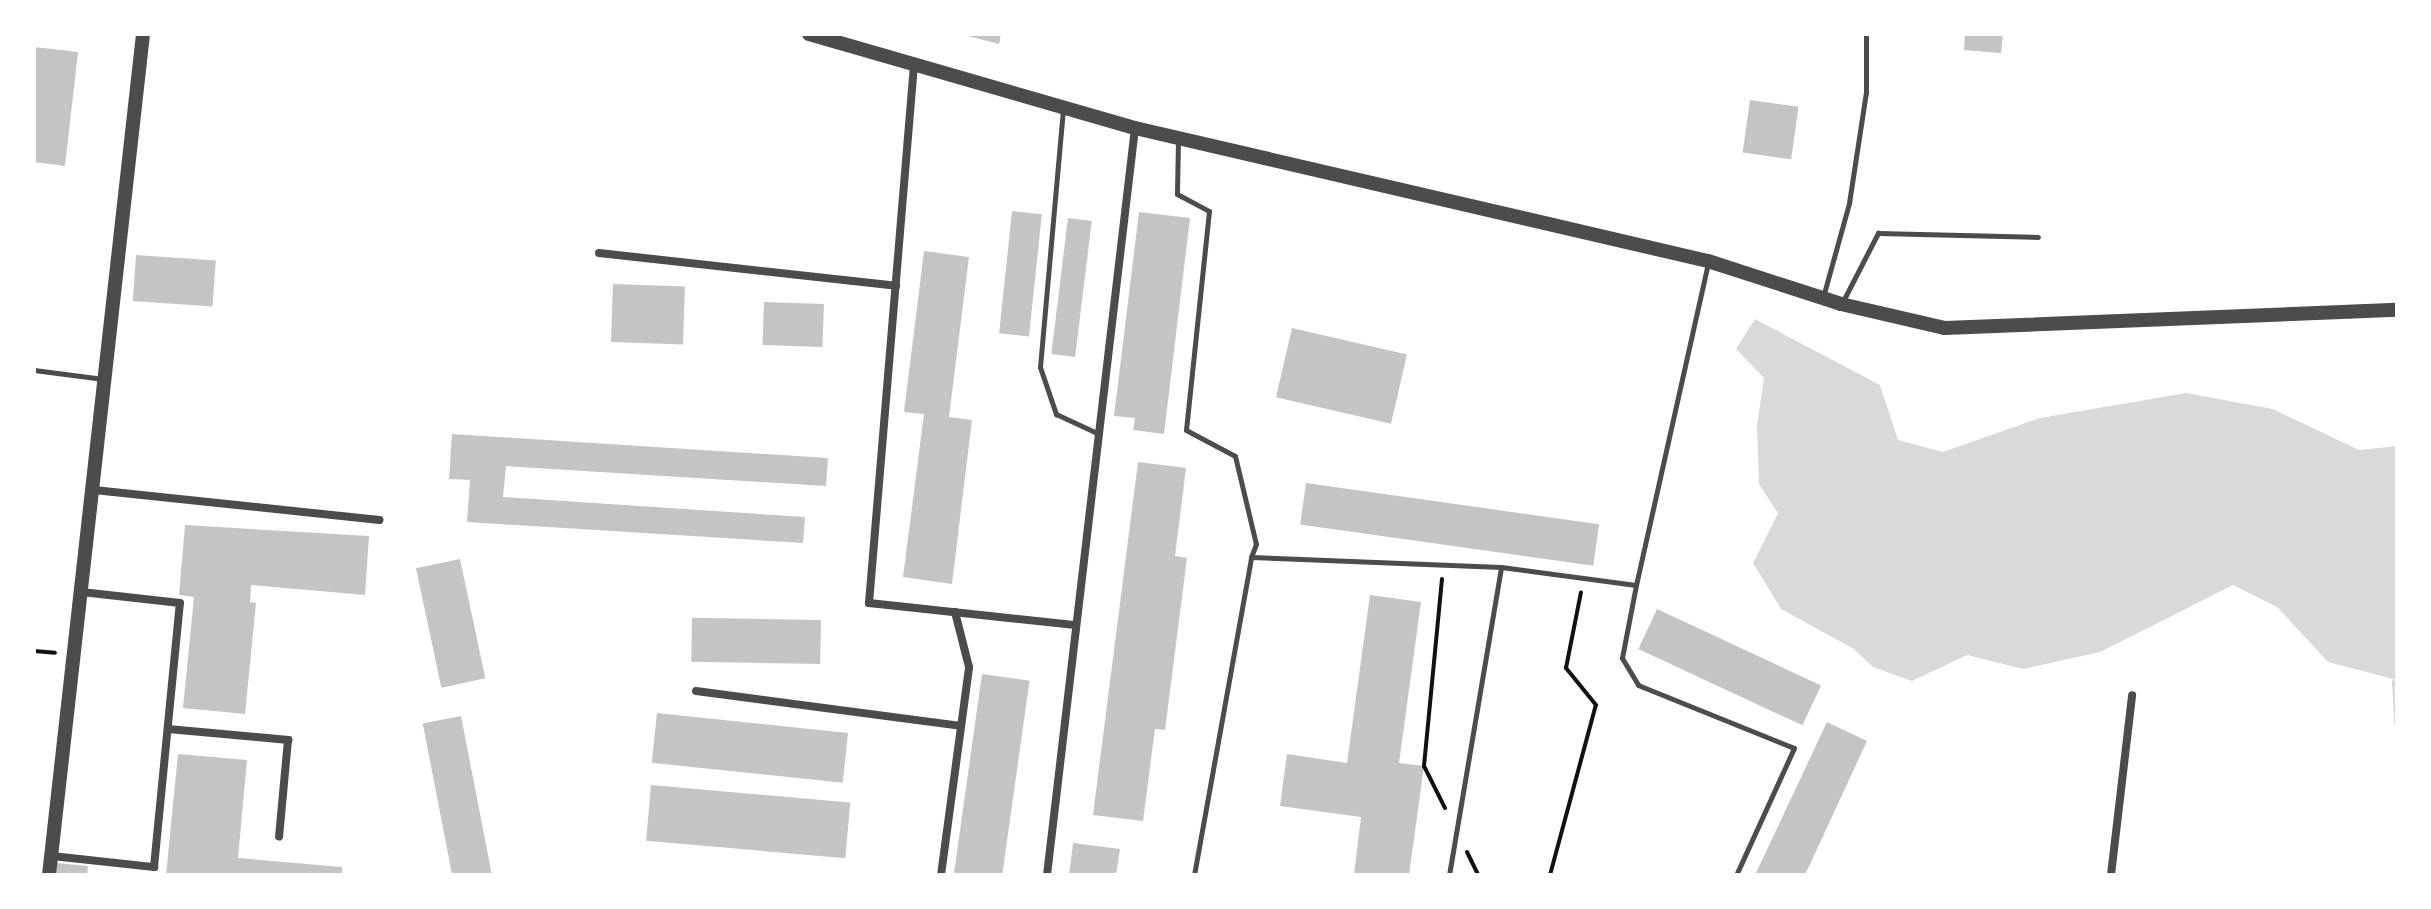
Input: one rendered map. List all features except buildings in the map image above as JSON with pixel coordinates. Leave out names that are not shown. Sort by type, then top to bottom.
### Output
[{"type":"street","points":[[49,875],[108,380],[143,34]]},
{"type":"street","points":[[809,34],[1135,128],[1708,261],[1841,304],[1945,328],[2397,310]]},
{"type":"street","points":[[914,65],[869,603],[1076,625]]},
{"type":"street","points":[[1047,875],[1135,128]]},
{"type":"street","points":[[599,253],[896,286]]},
{"type":"street","points":[[94,490],[379,520]]},
{"type":"street","points":[[52,856],[154,867],[180,603],[82,592]]},
{"type":"street","points":[[941,875],[969,667],[955,612]]},
{"type":"street","points":[[696,691],[961,726]]},
{"type":"street","points":[[2111,875],[2132,695]]},
{"type":"street","points":[[168,729],[288,740],[279,837]]},
{"type":"lane","points":[[1823,298],[1849,203],[1866,92],[1866,34]]},
{"type":"lane","points":[[1063,108],[1040,367],[1056,414],[1099,434]]},
{"type":"lane","points":[[1179,139],[1177,194],[1209,211],[1186,430],[1235,456],[1256,544],[1251,557],[1194,875]]},
{"type":"lane","points":[[1841,304],[1878,233],[2038,237]]},
{"type":"lane","points":[[1708,261],[1622,658],[1638,685],[1794,748],[1736,875]]},
{"type":"lane","points":[[34,370],[108,380]]},
{"type":"lane","points":[[1251,557],[1501,567],[1636,585]]},
{"type":"lane","points":[[1449,875],[1501,567]]},
{"type":"path","points":[[1444,565],[1424,766],[1478,875]]},
{"type":"path","points":[[1550,875],[1596,705],[1566,668],[1583,578]]},
{"type":"path","points":[[1647,875],[1663,875]]},
{"type":"shaded area","points":[[1755,319],[1880,385],[1898,440],[1943,452],[2040,418],[2186,393],[2273,409],[2359,450],[2397,446],[2397,680],[2328,662],[2277,607],[2233,585],[2100,652],[2023,669],[1967,655],[1912,681],[1873,667],[1854,649],[1781,609],[1753,563],[1778,513],[1759,484],[1757,425],[1764,378],[1736,349]]},
{"type":"waterway","points":[[2395,682],[2397,721]]}]
